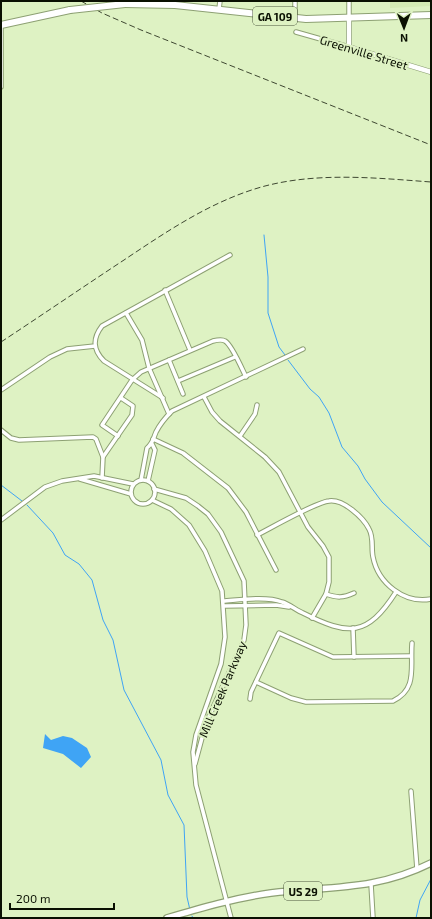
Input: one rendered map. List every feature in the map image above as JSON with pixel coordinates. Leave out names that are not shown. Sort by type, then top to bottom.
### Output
[{"type":"highway","name":"GA 109","points":[[1,25],[70,10],[125,4],[176,5],[295,18],[349,19],[431,15]]},
{"type":"main road","name":"US 29","points":[[167,918],[226,902],[272,893],[345,888],[371,884],[418,869],[431,863]]},
{"type":"street","points":[[219,9],[220,1]]},
{"type":"street","points":[[295,1],[295,18]]},
{"type":"street","points":[[349,1],[349,47]]},
{"type":"street","points":[[1,25],[1,87]]},
{"type":"street","name":"Greenville Street","points":[[296,32],[431,72]]},
{"type":"street","points":[[162,398],[132,380],[99,356],[95,346],[97,332],[102,326],[230,255]]},
{"type":"street","points":[[165,290],[190,350]]},
{"type":"street","points":[[126,313],[142,340],[149,368],[169,414]]},
{"type":"street","points":[[118,436],[102,425],[132,380],[149,368],[213,341],[221,340],[226,341],[246,377]]},
{"type":"street","points":[[1,390],[50,357],[67,349],[95,346]]},
{"type":"street","points":[[141,480],[147,448],[152,444],[163,420],[169,414],[303,349]]},
{"type":"street","points":[[178,381],[235,357]]},
{"type":"street","points":[[169,360],[183,394]]},
{"type":"street","points":[[204,397],[212,412],[220,421],[266,457],[279,472],[308,527],[323,546],[329,557],[330,582],[326,594],[312,618]]},
{"type":"street","points":[[103,457],[132,416],[134,410],[133,406],[121,398]]},
{"type":"street","points":[[240,436],[255,414],[257,405]]},
{"type":"street","points":[[1,430],[11,438],[19,440],[93,437],[96,439],[103,457],[102,478]]},
{"type":"street","points":[[153,440],[183,453],[228,488],[246,512],[276,570]]},
{"type":"street","points":[[148,481],[155,450],[152,444]]},
{"type":"street","points":[[1,520],[45,487],[62,481],[94,476],[133,484],[141,480],[148,481],[154,489],[152,500]]},
{"type":"street","points":[[79,479],[131,494],[133,484]]},
{"type":"street","name":"Mill Creek Parkway","points":[[154,489],[186,498],[208,514],[221,532],[244,581],[246,625],[242,644],[206,723],[194,765]]},
{"type":"street","name":"Mill Creek Parkway","points":[[131,494],[134,500],[141,504],[152,500],[171,509],[189,525],[205,551],[216,574],[223,601],[225,637],[221,664],[196,735],[193,752],[196,785],[230,918]]},
{"type":"street","points":[[257,535],[328,501],[337,501],[346,505],[369,530],[373,542],[372,556],[377,569],[385,582],[396,592],[410,597],[431,599]]},
{"type":"street","points":[[326,594],[335,597],[345,597],[354,592]]},
{"type":"street","points":[[223,601],[276,600],[332,626],[353,628],[366,626],[376,618],[396,592]]},
{"type":"street","points":[[224,606],[276,605],[292,608]]},
{"type":"street","points":[[353,628],[354,657]]},
{"type":"street","points":[[250,699],[256,682],[279,633],[333,656],[410,656]]},
{"type":"street","points":[[256,682],[290,698],[306,702],[393,701],[402,697],[408,689],[411,681],[410,656],[412,644]]},
{"type":"street","points":[[411,791],[418,869]]},
{"type":"street","points":[[371,884],[373,918]]},
{"type":"shaded area","points":[[390,1],[431,1],[431,6],[390,8]]},
{"type":"water","points":[[45,734],[51,740],[63,736],[72,738],[87,748],[91,757],[81,768],[63,754],[43,748]]},
{"type":"waterway","points":[[264,235],[268,277],[268,313],[279,347],[285,355]]},
{"type":"waterway","points":[[288,360],[310,389],[319,397],[329,413],[342,447],[358,466],[365,479],[382,502],[431,548]]},
{"type":"waterway","points":[[1,485],[22,501]]},
{"type":"waterway","points":[[27,505],[53,533],[65,555],[79,564],[92,580],[103,620],[113,640],[124,690],[161,760],[168,795],[184,825],[187,897],[190,910]]},
{"type":"waterway","points":[[431,824],[431,829]]},
{"type":"waterway","points":[[416,918],[420,900],[431,879]]},
{"type":"railway","points":[[81,1],[102,13],[141,30],[431,145]]},
{"type":"railway","points":[[1,342],[175,227],[227,199],[265,186],[306,179],[348,177],[431,182]]}]
